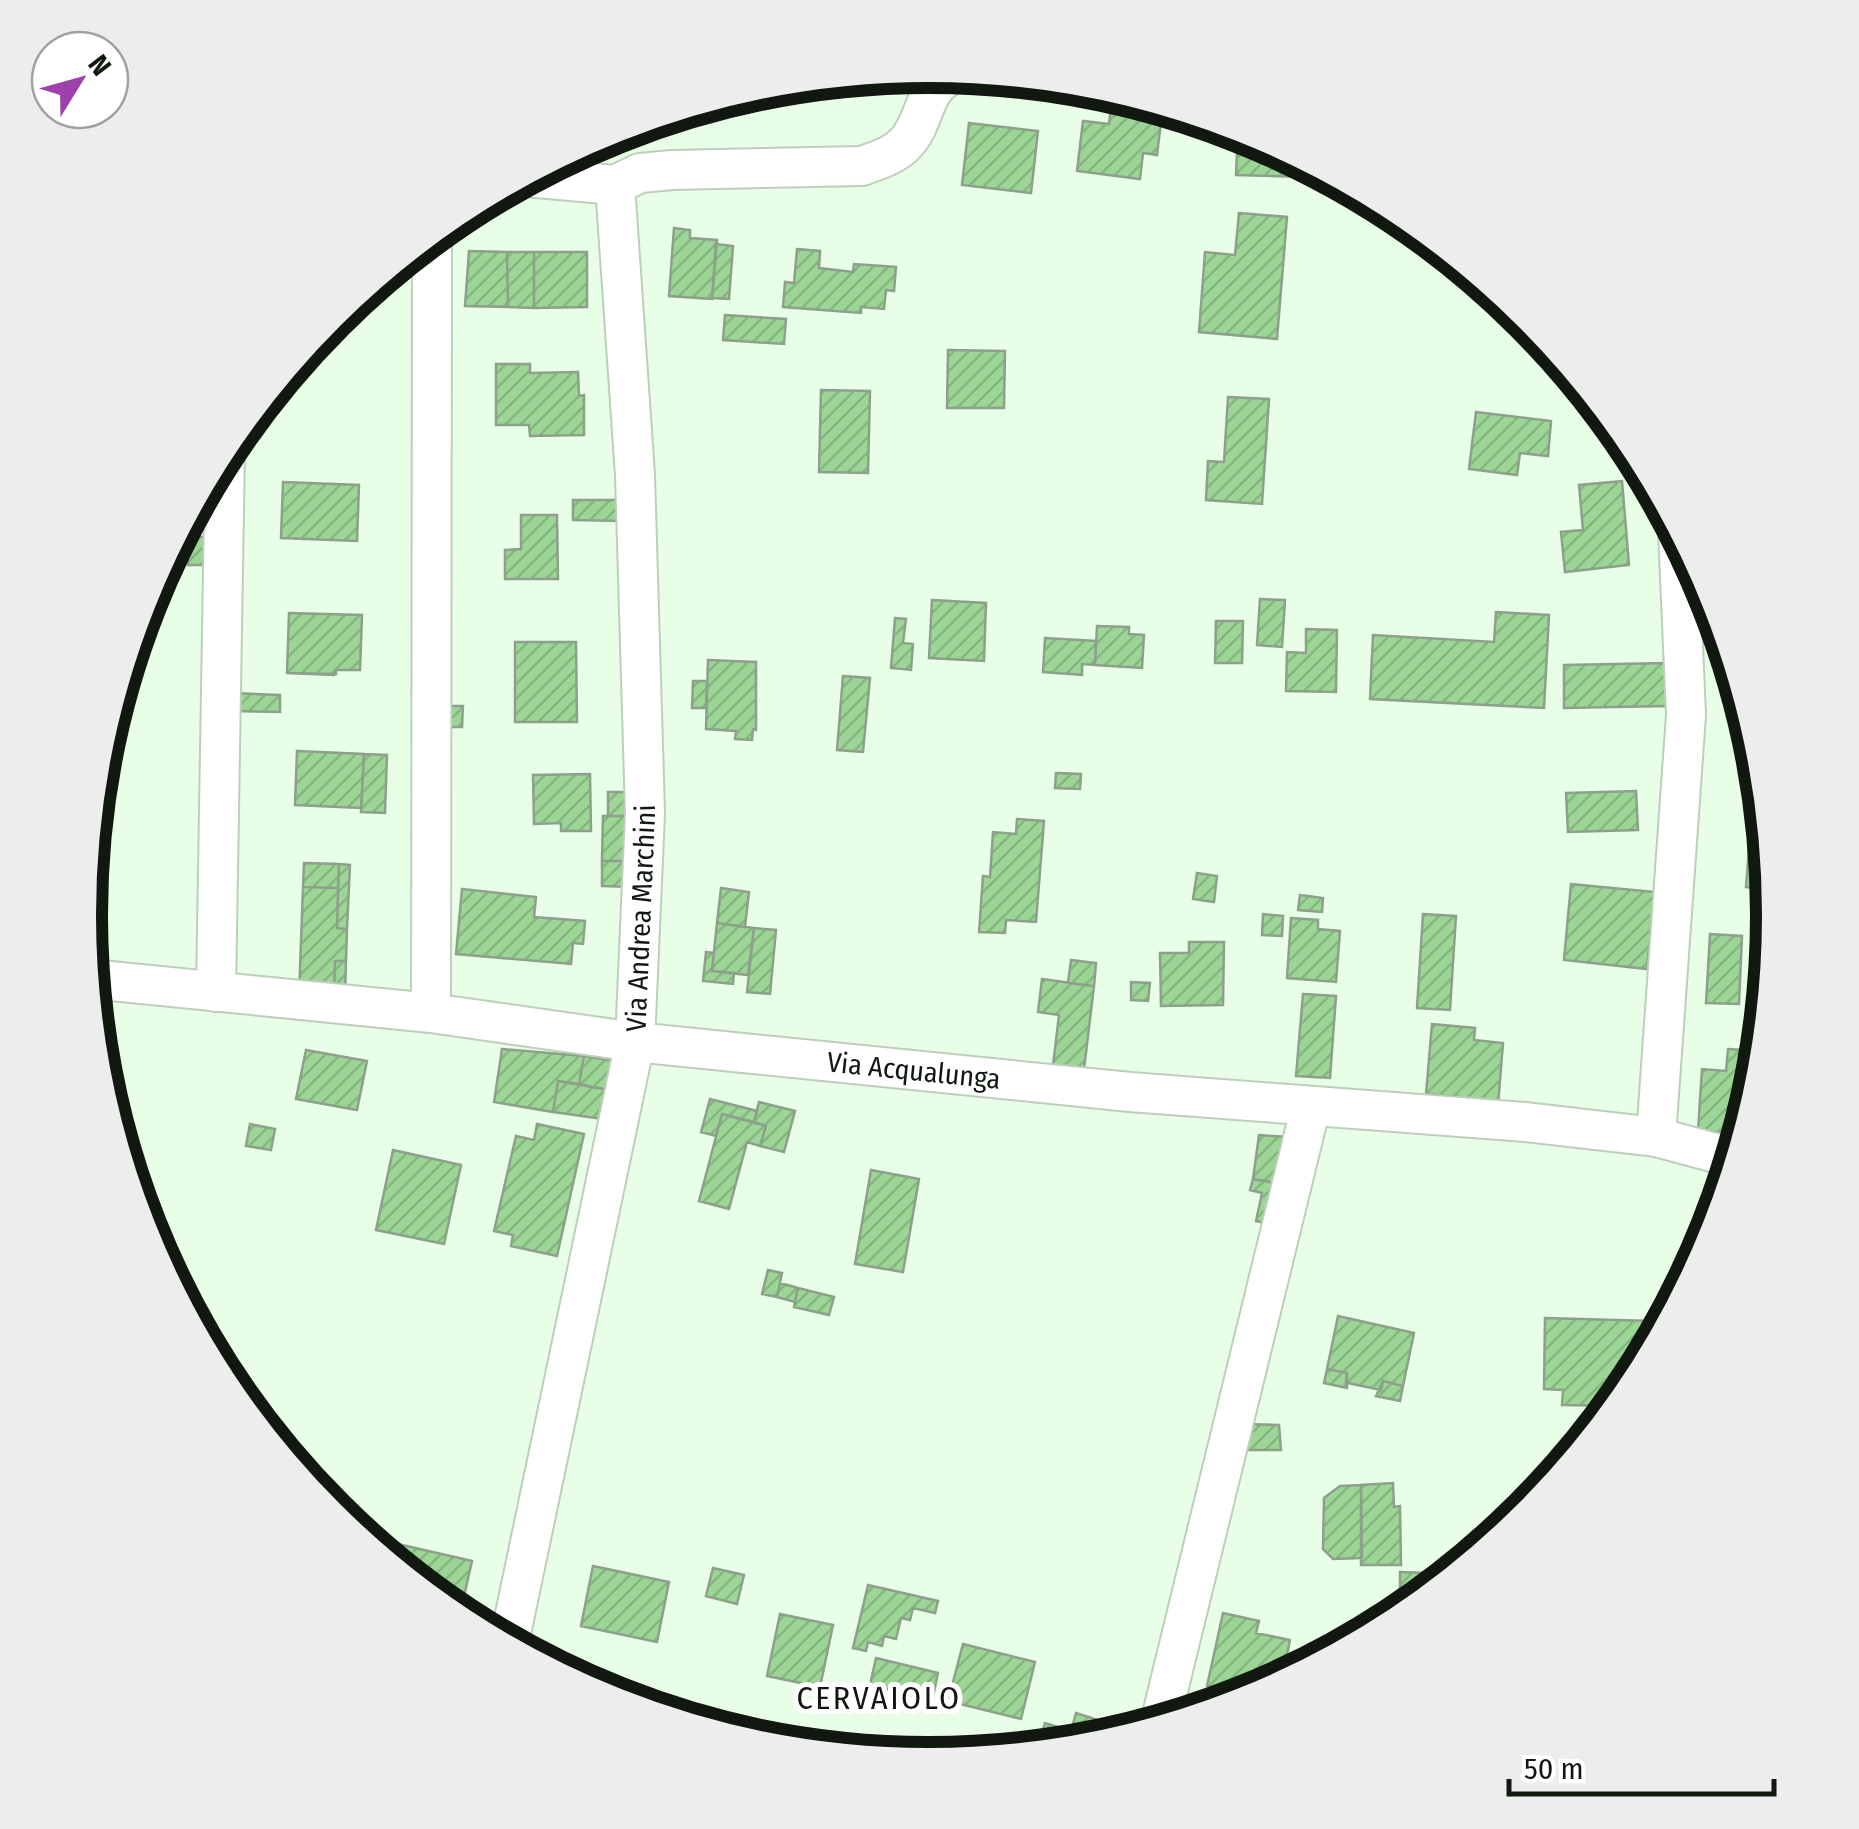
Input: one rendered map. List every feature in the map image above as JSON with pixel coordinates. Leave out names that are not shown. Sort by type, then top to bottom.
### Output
[{"type":"street","points":[[552,179],[615,185],[640,173],[672,170],[862,166],[891,156],[908,140],[933,88]]},
{"type":"street","name":"Via Andrea Marchini","points":[[512,1629],[636,1042],[646,814],[635,475],[615,185]]},
{"type":"street","points":[[431,1013],[432,254]]},
{"type":"street","points":[[216,992],[224,483]]},
{"type":"street","points":[[1656,1137],[1686,716],[1680,567]]},
{"type":"street","name":"Via Acqualunga","points":[[105,981],[431,1013],[636,1042],[1111,1090],[1526,1122],[1656,1137],[1721,1154]]},
{"type":"street","points":[[1164,1707],[1311,1106]]},
{"type":"building","points":[[1111,108],[1161,121],[1157,155],[1143,153],[1140,179],[1077,171],[1083,121],[1109,124]]},
{"type":"building","points":[[969,123],[1038,131],[1031,193],[962,185]]},
{"type":"building","points":[[1237,147],[1302,177],[1302,177],[1236,175]]},
{"type":"building","points":[[1239,213],[1287,217],[1277,339],[1199,332],[1205,252],[1235,255]]},
{"type":"building","points":[[674,228],[690,230],[690,238],[717,240],[712,299],[669,296]]},
{"type":"building","points":[[716,244],[733,246],[729,299],[712,298]]},
{"type":"building","points":[[797,249],[820,251],[819,268],[853,272],[854,264],[896,267],[894,291],[886,290],[884,309],[861,307],[861,313],[783,307],[785,282],[794,283]]},
{"type":"building","points":[[469,251],[507,252],[508,307],[465,306]]},
{"type":"building","points":[[507,252],[534,252],[534,308],[508,307]]},
{"type":"building","points":[[534,252],[587,252],[587,307],[534,308]]},
{"type":"building","points":[[725,315],[786,319],[784,344],[723,340]]},
{"type":"building","points":[[948,350],[1005,351],[1004,408],[947,408]]},
{"type":"building","points":[[496,364],[530,364],[530,373],[578,372],[579,396],[584,395],[584,435],[530,436],[529,425],[496,425]]},
{"type":"building","points":[[821,390],[870,391],[868,473],[819,472]]},
{"type":"building","points":[[1228,397],[1269,399],[1262,504],[1206,500],[1208,461],[1224,462]]},
{"type":"building","points":[[1476,412],[1551,421],[1548,456],[1520,453],[1517,475],[1469,469]]},
{"type":"building","points":[[1622,481],[1629,565],[1565,572],[1561,532],[1583,530],[1579,485]]},
{"type":"building","points":[[283,482],[359,485],[357,541],[281,538]]},
{"type":"building","points":[[573,500],[618,500],[620,521],[573,520]]},
{"type":"building","points":[[521,515],[557,515],[558,579],[505,579],[505,550],[521,549]]},
{"type":"building","points":[[194,537],[205,537],[205,565],[188,565],[189,548]]},
{"type":"building","points":[[1260,599],[1285,600],[1282,647],[1257,645]]},
{"type":"building","points":[[932,600],[986,603],[984,661],[929,658]]},
{"type":"building","points":[[1496,612],[1549,615],[1544,708],[1370,699],[1373,635],[1494,642]]},
{"type":"building","points":[[289,613],[362,615],[360,670],[336,670],[336,674],[287,673]]},
{"type":"building","points":[[289,613],[362,615],[360,670],[336,670],[334,675],[287,673]]},
{"type":"building","points":[[895,618],[906,619],[903,643],[913,644],[911,670],[891,668]]},
{"type":"building","points":[[1216,621],[1243,621],[1242,663],[1215,663]]},
{"type":"building","points":[[1097,626],[1129,627],[1129,634],[1144,635],[1142,668],[1095,665]]},
{"type":"building","points":[[1306,629],[1337,630],[1336,692],[1286,691],[1287,652],[1306,653]]},
{"type":"building","points":[[1045,638],[1096,641],[1095,665],[1082,664],[1082,675],[1043,672]]},
{"type":"building","points":[[515,642],[576,642],[577,722],[515,722]]},
{"type":"building","points":[[708,660],[756,662],[756,730],[753,729],[752,740],[735,739],[736,731],[706,729]]},
{"type":"building","points":[[708,660],[756,662],[756,730],[753,729],[752,740],[735,739],[736,731],[706,729]]},
{"type":"building","points":[[1667,663],[1668,706],[1564,708],[1564,665]]},
{"type":"building","points":[[843,676],[870,678],[863,752],[837,750]]},
{"type":"building","points":[[693,681],[707,681],[706,708],[692,708]]},
{"type":"building","points":[[233,693],[280,695],[280,712],[233,711]]},
{"type":"building","points":[[450,706],[463,706],[462,727],[449,727]]},
{"type":"building","points":[[297,751],[364,754],[361,808],[295,805]]},
{"type":"building","points":[[364,754],[387,755],[385,813],[361,812]]},
{"type":"building","points":[[1056,773],[1081,774],[1080,789],[1055,788]]},
{"type":"building","points":[[590,774],[591,831],[561,831],[561,823],[534,824],[533,775]]},
{"type":"building","points":[[1636,791],[1638,830],[1568,832],[1566,793]]},
{"type":"building","points":[[608,792],[631,792],[631,816],[608,816]]},
{"type":"building","points":[[603,816],[631,816],[632,861],[602,861]]},
{"type":"building","points":[[1017,819],[1044,821],[1036,922],[1006,920],[1005,933],[979,932],[983,876],[990,877],[993,832],[1016,834]]},
{"type":"building","points":[[1751,823],[1756,888],[1746,887]]},
{"type":"building","points":[[602,861],[632,861],[632,887],[602,886]]},
{"type":"building","points":[[304,863],[339,864],[338,888],[303,887]]},
{"type":"building","points":[[339,864],[350,865],[347,929],[337,928]]},
{"type":"building","points":[[1197,873],[1217,876],[1214,902],[1193,899]]},
{"type":"building","points":[[1571,884],[1655,892],[1647,969],[1564,960]]},
{"type":"building","points":[[303,887],[338,888],[337,928],[347,929],[346,961],[335,961],[334,997],[299,996]]},
{"type":"building","points":[[721,888],[749,892],[745,927],[717,923]]},
{"type":"building","points":[[462,889],[536,897],[534,917],[585,921],[583,944],[573,943],[571,964],[456,954]]},
{"type":"building","points":[[1300,895],[1323,898],[1322,912],[1298,910]]},
{"type":"building","points":[[1263,914],[1283,916],[1282,936],[1262,935]]},
{"type":"building","points":[[1423,914],[1456,916],[1450,1010],[1417,1008]]},
{"type":"building","points":[[1291,918],[1318,920],[1318,929],[1340,931],[1336,982],[1287,978]]},
{"type":"building","points":[[717,923],[754,928],[748,975],[712,971]]},
{"type":"building","points":[[754,928],[776,930],[770,994],[747,992]]},
{"type":"building","points":[[1710,934],[1742,936],[1739,1004],[1706,1003]]},
{"type":"building","points":[[1189,942],[1224,942],[1223,1005],[1161,1006],[1160,953],[1189,953]]},
{"type":"building","points":[[706,952],[714,953],[712,971],[734,973],[733,984],[703,981]]},
{"type":"building","points":[[1071,960],[1096,963],[1094,986],[1068,983]]},
{"type":"building","points":[[335,961],[346,961],[345,996],[334,995]]},
{"type":"building","points":[[1042,979],[1094,986],[1082,1086],[1051,1082],[1059,1015],[1038,1012]]},
{"type":"building","points":[[1131,982],[1150,983],[1148,1001],[1131,1000]]},
{"type":"building","points":[[1303,994],[1336,996],[1330,1078],[1296,1076]]},
{"type":"building","points":[[1432,1024],[1475,1028],[1474,1040],[1503,1043],[1497,1118],[1458,1115],[1459,1097],[1426,1094]]},
{"type":"building","points":[[502,1049],[584,1056],[579,1084],[558,1081],[553,1112],[494,1102]]},
{"type":"building","points":[[1728,1049],[1745,1050],[1727,1132],[1698,1131],[1702,1069],[1726,1071]]},
{"type":"building","points":[[306,1050],[367,1061],[357,1110],[296,1099]]},
{"type":"building","points":[[584,1056],[615,1061],[609,1090],[579,1084]]},
{"type":"building","points":[[558,1081],[609,1090],[603,1119],[553,1112]]},
{"type":"building","points":[[710,1099],[757,1111],[754,1122],[722,1114],[716,1136],[701,1132]]},
{"type":"building","points":[[759,1102],[795,1111],[784,1152],[760,1146],[766,1126],[754,1122]]},
{"type":"building","points":[[722,1114],[766,1126],[760,1146],[747,1142],[729,1209],[699,1201]]},
{"type":"building","points":[[250,1124],[275,1129],[271,1150],[246,1146]]},
{"type":"building","points":[[537,1124],[584,1134],[557,1256],[511,1246],[513,1235],[494,1231],[516,1136],[534,1140]]},
{"type":"building","points":[[1259,1135],[1287,1137],[1281,1184],[1253,1179]]},
{"type":"building","points":[[393,1150],[461,1165],[444,1244],[376,1230]]},
{"type":"building","points":[[871,1170],[919,1179],[903,1272],[855,1264]]},
{"type":"building","points":[[1253,1179],[1281,1184],[1266,1223],[1256,1221],[1262,1193],[1250,1190]]},
{"type":"building","points":[[768,1270],[782,1273],[777,1297],[762,1294]]},
{"type":"building","points":[[780,1283],[798,1288],[795,1302],[777,1297]]},
{"type":"building","points":[[798,1288],[834,1297],[829,1315],[794,1307]]},
{"type":"building","points":[[1338,1316],[1414,1333],[1403,1386],[1383,1381],[1381,1390],[1348,1383],[1347,1373],[1327,1369]]},
{"type":"building","points":[[1545,1318],[1650,1321],[1595,1406],[1562,1405],[1563,1390],[1544,1389]]},
{"type":"building","points":[[1327,1369],[1347,1373],[1347,1388],[1324,1383]]},
{"type":"building","points":[[1383,1381],[1403,1386],[1400,1401],[1376,1396]]},
{"type":"building","points":[[1246,1424],[1279,1425],[1281,1450],[1246,1450]]},
{"type":"building","points":[[1393,1483],[1394,1507],[1400,1506],[1401,1565],[1361,1565],[1361,1485]]},
{"type":"building","points":[[1361,1485],[1362,1558],[1333,1559],[1323,1549],[1324,1498],[1340,1486]]},
{"type":"building","points":[[398,1544],[472,1561],[464,1598],[426,1571]]},
{"type":"building","points":[[593,1566],[669,1582],[657,1642],[581,1626]]},
{"type":"building","points":[[713,1568],[744,1575],[737,1604],[706,1596]]},
{"type":"building","points":[[1400,1572],[1428,1573],[1407,1589],[1400,1589]]},
{"type":"building","points":[[868,1585],[938,1601],[935,1613],[913,1608],[910,1620],[901,1618],[896,1639],[884,1636],[882,1646],[868,1642],[866,1651],[853,1648]]},
{"type":"building","points":[[1223,1613],[1259,1621],[1256,1633],[1290,1640],[1286,1660],[1219,1689],[1207,1686]]},
{"type":"building","points":[[780,1614],[833,1625],[820,1687],[767,1676]]},
{"type":"building","points":[[963,1644],[1035,1662],[1021,1719],[948,1701]]},
{"type":"building","points":[[876,1658],[938,1673],[932,1701],[870,1685]]},
{"type":"building","points":[[1076,1713],[1105,1722],[1091,1726],[1072,1729]]},
{"type":"building","points":[[1045,1723],[1067,1730],[1042,1733]]},
{"type":"district","name":"CERVAIOLO","points":[[879,1698]]}]
